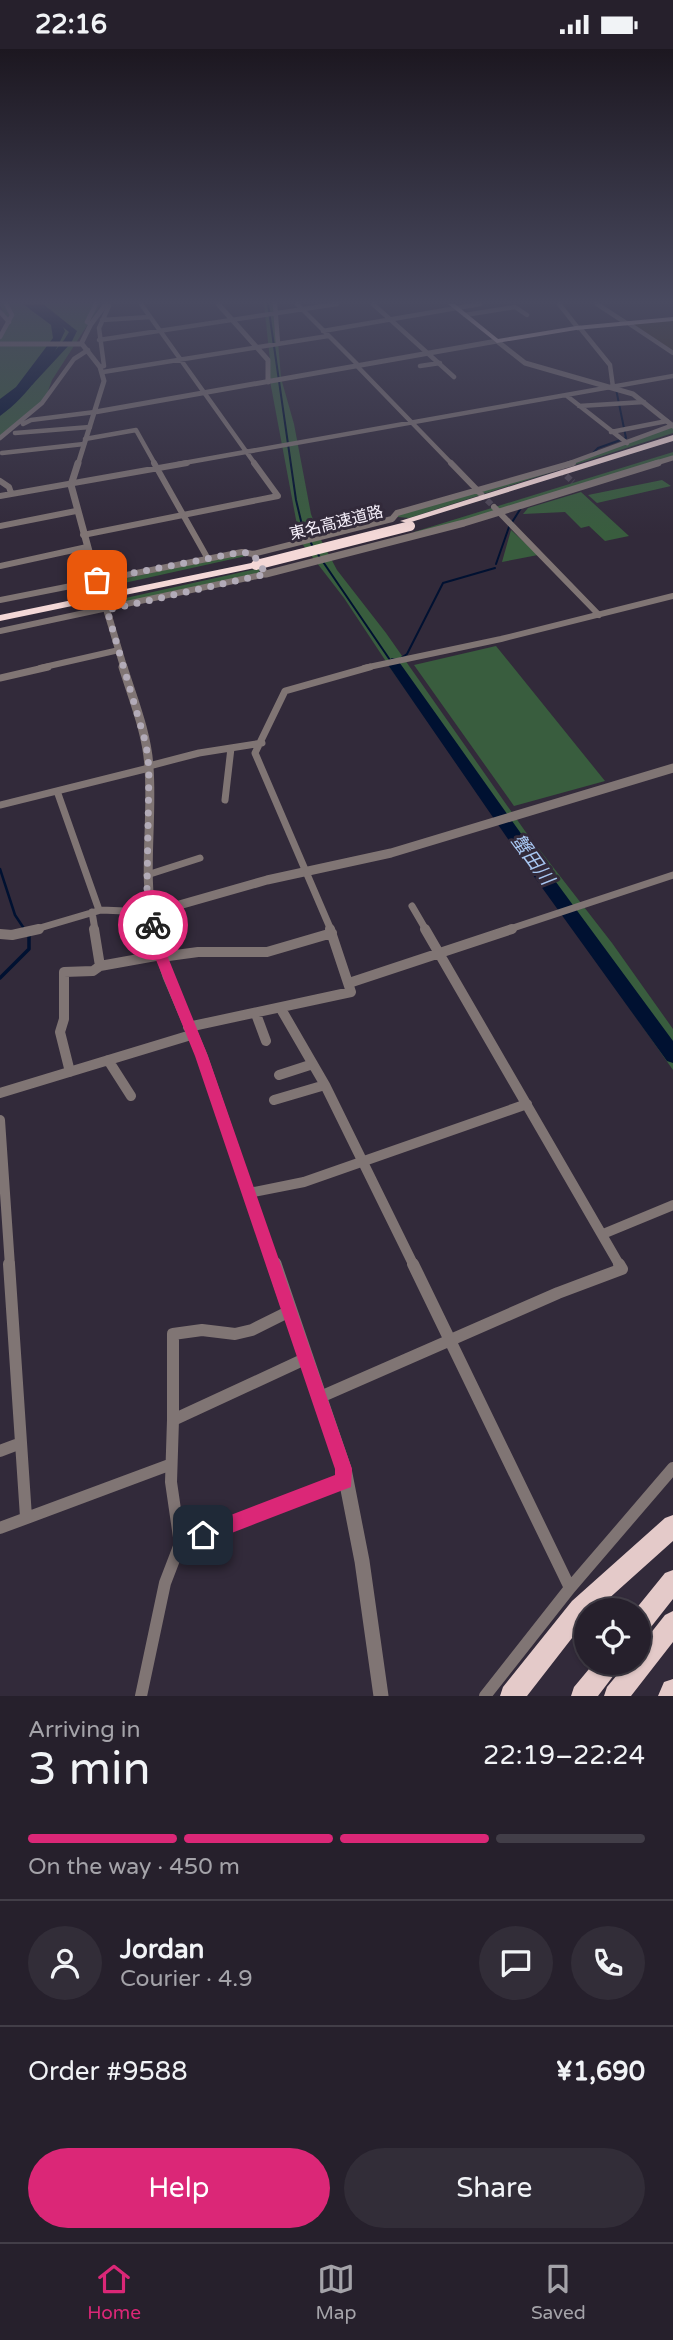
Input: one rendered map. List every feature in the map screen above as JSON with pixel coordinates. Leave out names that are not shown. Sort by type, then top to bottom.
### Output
[{"type":"highway","name":"東名高速道路","points":[[403,521],[589,465],[673,436]]},
{"type":"highway","name":"東名高速道路","points":[[0,618],[254,560],[532,491],[673,446]]},
{"type":"highway","name":"東名高速道路","points":[[0,612],[254,560]]},
{"type":"highway","points":[[512,1696],[580,1609],[673,1527]]},
{"type":"highway","points":[[651,1609],[673,1581]]},
{"type":"highway","points":[[616,1696],[673,1623]]},
{"type":"highway","points":[[583,1696],[600,1675]]},
{"type":"highway","points":[[670,1696],[673,1691]]},
{"type":"street","points":[[1,437],[44,402],[58,381]]},
{"type":"street","points":[[98,585],[71,485],[104,381]]},
{"type":"street","points":[[83,535],[278,496],[196,381]]},
{"type":"street","points":[[1,437],[27,421],[274,381]]},
{"type":"street","points":[[372,381],[480,492]]},
{"type":"street","points":[[591,381],[614,387],[644,402],[671,424]]},
{"type":"street","points":[[613,381],[614,387]]},
{"type":"street","points":[[0,496],[647,381]]},
{"type":"street","points":[[566,396],[627,443]]},
{"type":"street","points":[[579,406],[644,402]]},
{"type":"street","points":[[611,432],[671,424]]},
{"type":"street","points":[[416,536],[397,513],[558,469],[671,424]]},
{"type":"street","points":[[15,433],[90,427]]},
{"type":"street","points":[[2,453],[136,431],[208,559]]},
{"type":"street","points":[[0,631],[330,560],[416,536],[576,484],[673,458]]},
{"type":"street","points":[[0,481],[9,487],[11,493]]},
{"type":"street","points":[[496,510],[599,615]]},
{"type":"street","points":[[0,526],[76,511]]},
{"type":"street","points":[[254,560],[316,539],[392,520],[403,521]]},
{"type":"street","points":[[0,566],[87,547]]},
{"type":"street","points":[[0,600],[98,585],[242,552],[254,560],[266,574]]},
{"type":"street","points":[[0,1093],[108,1060],[190,1031],[351,992],[332,933],[255,753],[262,743],[279,697],[285,691],[369,667],[673,596]]},
{"type":"street","points":[[106,607],[142,725],[149,767],[147,875],[151,912],[161,956],[202,1056],[344,1469],[344,1481],[362,1561],[381,1696]]},
{"type":"street","points":[[0,678],[119,650]]},
{"type":"street","points":[[0,805],[149,767],[181,756],[262,743]]},
{"type":"street","points":[[225,800],[231,748]]},
{"type":"street","points":[[0,934],[22,935],[33,928],[96,911],[151,912],[267,880],[391,853],[673,768]]},
{"type":"street","points":[[57,791],[96,911],[100,967]]},
{"type":"street","points":[[147,875],[200,858]]},
{"type":"street","points":[[349,983],[673,875]]},
{"type":"street","points":[[318,1398],[558,1293],[622,1269],[412,906]]},
{"type":"street","points":[[70,1072],[60,1032],[64,1019],[64,972],[93,971],[100,967],[198,951],[267,952],[332,933]]},
{"type":"street","points":[[281,1009],[325,1085],[364,1162],[570,1588]]},
{"type":"street","points":[[256,1014],[266,1041]]},
{"type":"street","points":[[108,1060],[131,1096]]},
{"type":"street","points":[[278,1075],[313,1064]]},
{"type":"street","points":[[274,1100],[325,1085]]},
{"type":"street","points":[[249,1193],[304,1182],[527,1104]]},
{"type":"street","points":[[0,1120],[26,1517]]},
{"type":"street","points":[[603,1234],[673,1205]]},
{"type":"street","points":[[141,1696],[165,1583],[180,1544],[174,1523],[169,1465],[173,1420],[173,1334],[202,1330],[235,1334],[252,1330],[290,1311]]},
{"type":"street","points":[[173,1420],[307,1358]]},
{"type":"street","points":[[0,1451],[21,1443]]},
{"type":"street","points":[[0,1528],[169,1465]]},
{"type":"street","points":[[485,1696],[570,1588],[673,1468]]},
{"type":"street","points":[[180,1544],[344,1481]]},
{"type":"green space","points":[[0,381],[52,381],[44,402],[0,437]]},
{"type":"green space","points":[[270,381],[282,381],[294,424],[311,514],[337,570],[386,633],[525,831],[612,943],[673,1029],[673,1070],[344,598],[300,541]]},
{"type":"green space","points":[[673,427],[673,433],[409,518],[398,517],[397,513],[548,470]]},
{"type":"green space","points":[[673,452],[673,457],[416,536],[414,532]]},
{"type":"green space","points":[[662,480],[671,486],[597,503],[588,495]]},
{"type":"green space","points":[[581,492],[629,536],[605,541],[589,526],[581,528],[565,512],[523,514],[528,508]]},
{"type":"green space","points":[[511,530],[538,555],[502,562]]},
{"type":"green space","points":[[241,553],[246,556],[106,587],[103,585],[105,583]]},
{"type":"green space","points":[[260,568],[259,573],[114,606],[111,604],[112,601]]},
{"type":"green space","points":[[496,646],[605,781],[514,806],[414,665]]},
{"type":"water","points":[[21,381],[36,381],[0,416],[0,399]]},
{"type":"waterway","points":[[279,381],[296,500],[302,525],[313,547]]},
{"type":"waterway","points":[[592,454],[598,448],[626,438],[616,389]]},
{"type":"waterway","points":[[496,564],[509,527],[521,508]]},
{"type":"waterway","points":[[317,553],[390,660]]},
{"type":"waterway","points":[[401,658],[407,654],[443,583],[495,568]]},
{"type":"waterway","name":"蟹田川","points":[[392,662],[673,1055]]},
{"type":"waterway","points":[[0,869],[15,915],[25,930]]},
{"type":"waterway","points":[[0,978],[29,949],[29,936]]},
{"type":"tunnel","points":[[560,470],[573,482]]},
{"type":"tunnel","points":[[481,494],[494,507]]},
{"type":"way so far","points":[[97,580],[242,552],[253,554],[266,574],[107,610],[146,744],[149,768],[147,890],[153,925]]},
{"type":"route","points":[[153,925],[160,955],[202,1056],[344,1469],[344,1481],[203,1535]]}]
